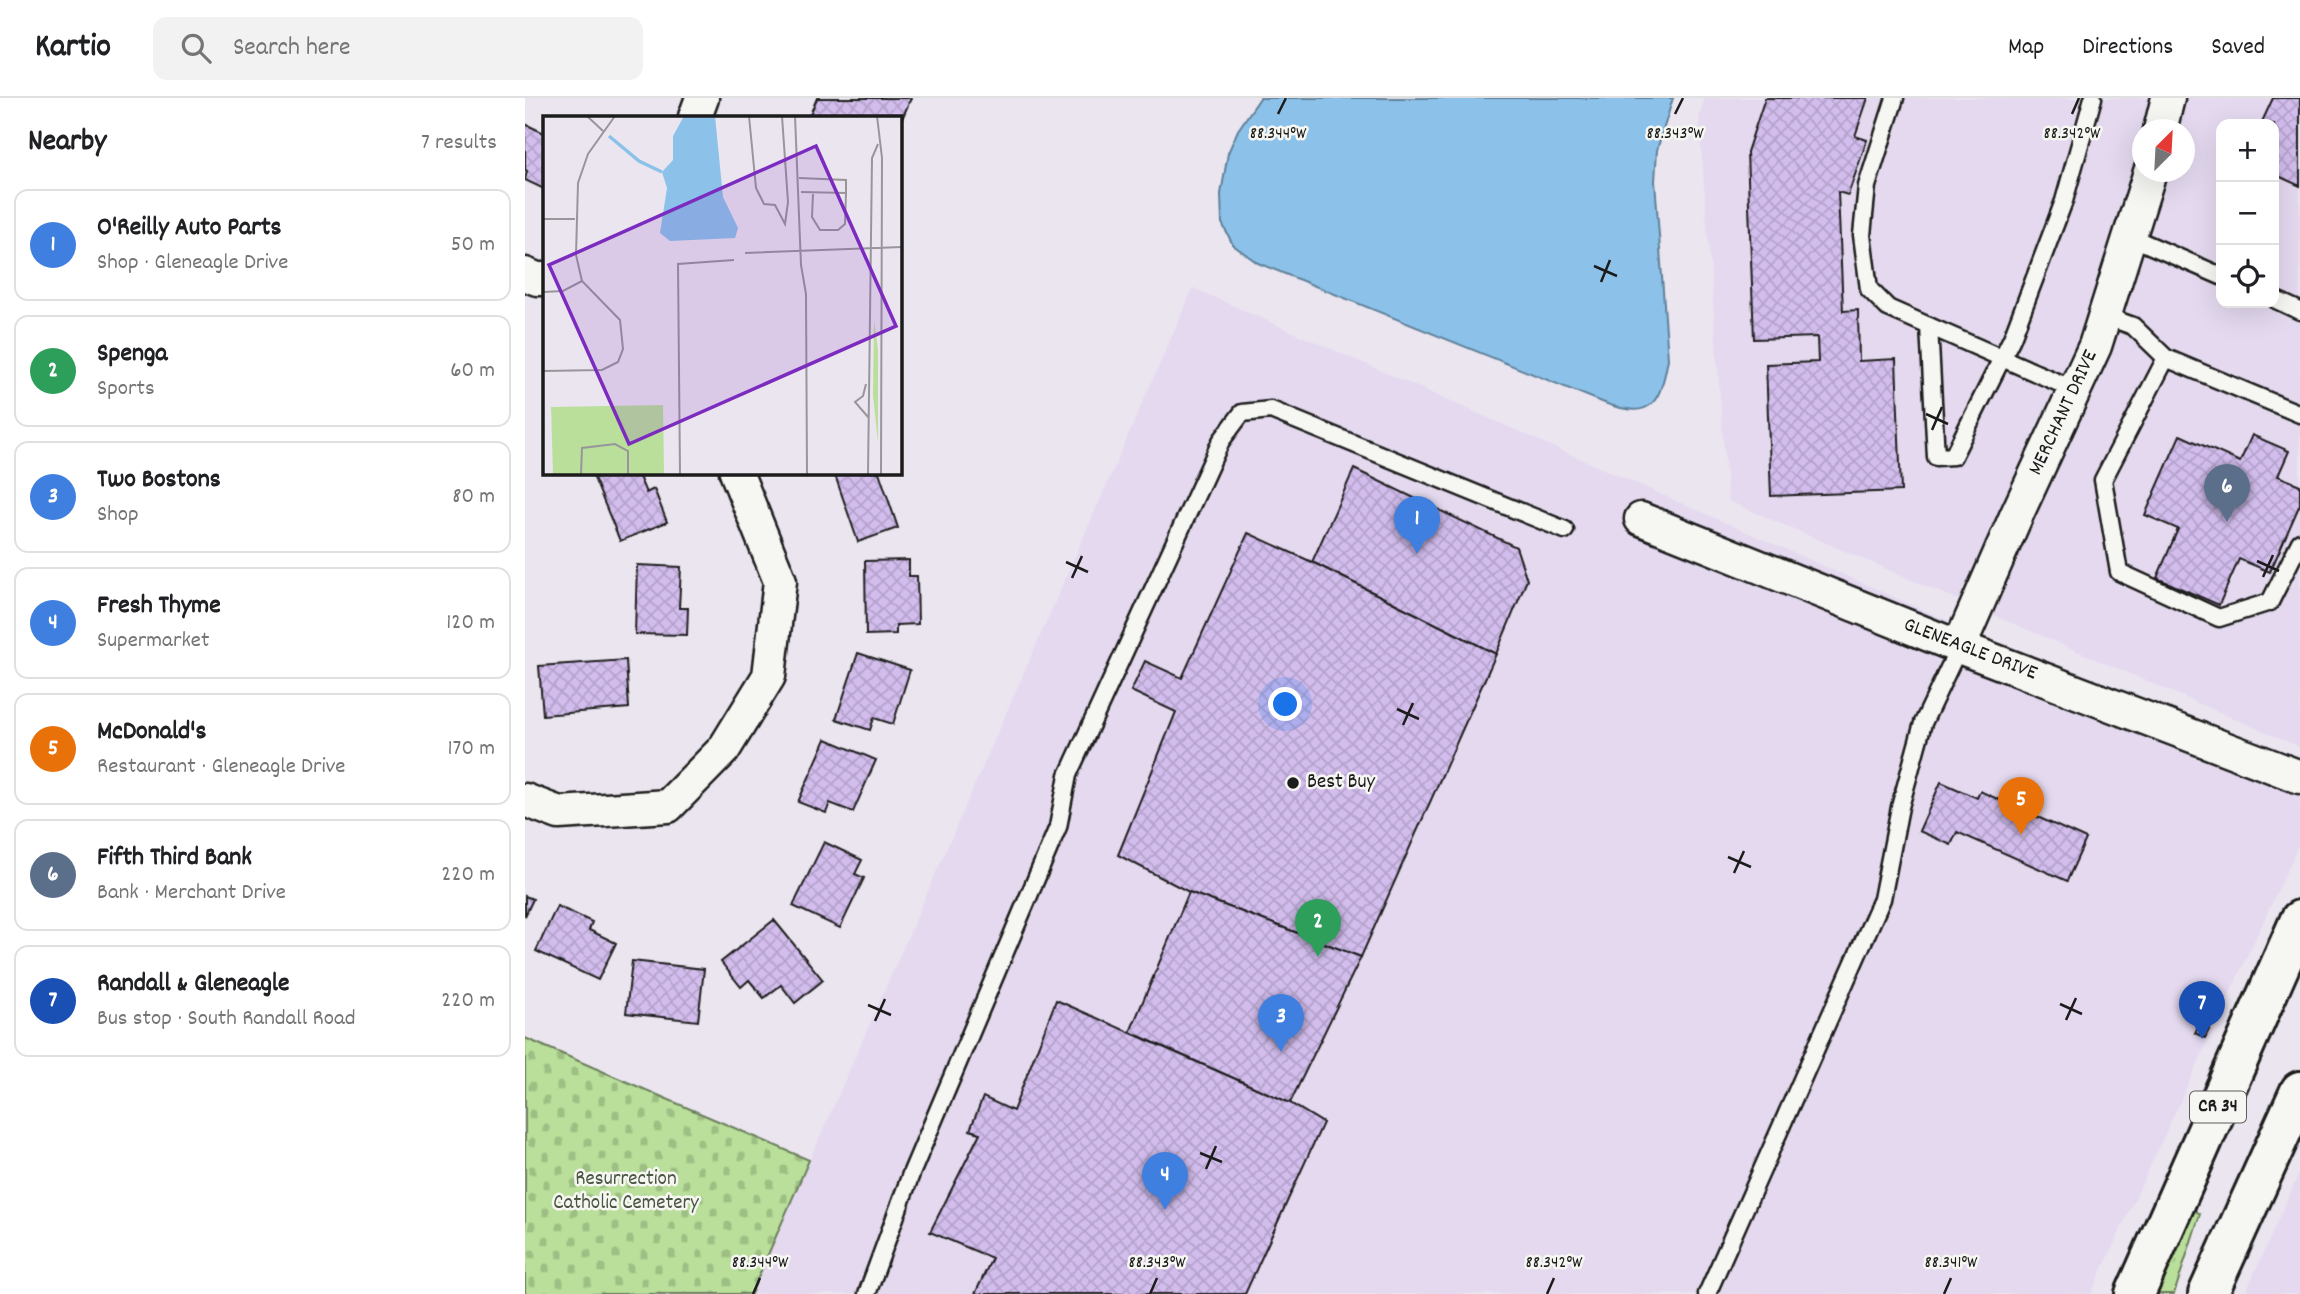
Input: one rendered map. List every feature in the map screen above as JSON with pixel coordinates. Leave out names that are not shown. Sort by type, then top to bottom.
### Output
[{"type":"main road","name":"CR 34","points":[[2135,1294],[2300,920]]},
{"type":"main road","points":[[2208,1294],[2300,1091]]},
{"type":"street","points":[[695,116],[702,98]]},
{"type":"street","points":[[2163,119],[2168,98]]},
{"type":"street","name":"MERCHANT DRIVE","points":[[1959,647],[2095,346],[2147,182]]},
{"type":"street","points":[[525,274],[537,279],[543,278]]},
{"type":"street","points":[[525,800],[559,813],[668,806],[724,749],[769,676],[780,581],[737,474]]},
{"type":"street","name":"GLENEAGLE DRIVE","points":[[1641,519],[1959,647],[2300,777]]},
{"type":"lane","points":[[1895,98],[1867,186],[1862,235],[1869,289],[1888,307],[2075,390]]},
{"type":"lane","points":[[1929,326],[1937,457],[1953,456],[2012,338],[2064,201],[2093,98]]},
{"type":"lane","points":[[2131,237],[2216,274]]},
{"type":"lane","points":[[2279,301],[2300,311]]},
{"type":"lane","points":[[2105,316],[2133,326],[2167,358],[2300,414]]},
{"type":"lane","points":[[2167,358],[2103,480],[2119,572],[2219,618],[2270,602],[2300,542]]},
{"type":"lane","points":[[867,1294],[911,1174],[1058,827],[1068,775],[1221,441],[1242,413],[1271,410],[1565,530]]},
{"type":"lane","points":[[1707,1294],[1882,899],[1900,807],[1923,723],[1959,647]]},
{"type":"shaded area","points":[[1705,98],[2300,98],[2300,747],[1728,501],[1699,118]]},
{"type":"shaded area","points":[[1193,288],[2300,776],[2300,842],[2091,1294],[751,1294]]},
{"type":"shaded area","points":[[2300,1171],[2300,1294],[2245,1294]]},
{"type":"green space","name":"Resurrection Catholic Cemetery","points":[[525,1038],[809,1160],[751,1294],[525,1294]]},
{"type":"green space","points":[[2193,1209],[2200,1214],[2174,1294],[2155,1294]]},
{"type":"water","points":[[1260,98],[1673,98],[1657,150],[1655,181],[1668,359],[1662,386],[1652,404],[1635,410],[1607,404],[1258,263],[1233,245],[1222,223],[1221,194],[1228,153],[1238,130]]},
{"type":"building","points":[[817,98],[911,98],[901,121],[901,116],[809,116]]},
{"type":"building","points":[[1765,98],[1868,98],[1855,136],[1867,140],[1848,195],[1838,192],[1843,311],[1858,310],[1859,361],[1896,359],[1901,491],[1771,496],[1766,364],[1818,362],[1817,337],[1754,339],[1747,152]]},
{"type":"building","points":[[2273,98],[2300,98],[2300,186],[2279,176],[2279,119],[2263,119]]},
{"type":"building","points":[[525,124],[543,133],[543,189],[525,180]]},
{"type":"building","points":[[2180,435],[2240,462],[2252,435],[2289,451],[2278,476],[2300,485],[2300,504],[2270,572],[2239,559],[2219,605],[2157,578],[2178,529],[2145,515]]},
{"type":"building","points":[[1354,469],[1516,547],[1527,580],[1496,654],[1312,562]]},
{"type":"building","points":[[603,474],[638,474],[646,493],[654,489],[667,522],[620,541],[594,478]]},
{"type":"building","points":[[880,474],[898,528],[858,542],[835,475]]},
{"type":"building","name":"Best Buy","points":[[1248,533],[1496,654],[1361,957],[1189,892],[1118,855],[1176,712],[1131,691],[1145,661],[1182,678]]},
{"type":"building","points":[[909,560],[909,576],[917,576],[918,624],[896,625],[896,634],[866,635],[865,561]]},
{"type":"building","points":[[637,565],[681,567],[679,608],[688,608],[687,635],[635,634]]},
{"type":"building","points":[[858,653],[910,670],[893,724],[874,718],[870,730],[836,719]]},
{"type":"building","points":[[626,660],[629,708],[543,715],[539,666]]},
{"type":"building","points":[[826,739],[876,760],[853,812],[830,803],[826,813],[798,802]]},
{"type":"building","points":[[1941,782],[1977,798],[1980,791],[2086,839],[2067,881],[1957,832],[1951,845],[1919,831]]},
{"type":"building","points":[[824,842],[862,860],[855,874],[864,878],[840,928],[793,906]]},
{"type":"building","points":[[1189,892],[1361,957],[1290,1103],[1130,1032]]},
{"type":"building","points":[[525,896],[533,899],[525,916]]},
{"type":"building","points":[[557,906],[592,922],[589,930],[616,943],[598,980],[536,951]]},
{"type":"building","points":[[774,920],[823,980],[795,1003],[781,985],[764,998],[749,980],[741,987],[721,962]]},
{"type":"building","points":[[632,961],[704,969],[698,1021],[626,1013]]},
{"type":"building","points":[[1056,1000],[1290,1103],[1323,1123],[1245,1294],[975,1294],[992,1258],[930,1232],[980,1133],[970,1130],[983,1097],[1013,1111]]},
{"type":"building","points":[[2203,1016],[2213,1021],[2205,1038],[2195,1033]]},
{"type":"place","name":"Fifth Third Bank","points":[[2227,522]]},
{"type":"place","name":"O'Reilly Auto Parts","points":[[1417,554]]},
{"type":"place","name":"Best Buy","points":[[1293,783]]},
{"type":"place","name":"McDonald's","points":[[2021,835]]},
{"type":"place","name":"Spenga","points":[[1318,957]]},
{"type":"place","name":"Randall & Gleneagle","points":[[2202,1039]]},
{"type":"place","name":"Two Bostons","points":[[1281,1052]]},
{"type":"place","name":"Fresh Thyme","points":[[1165,1210]]}]
